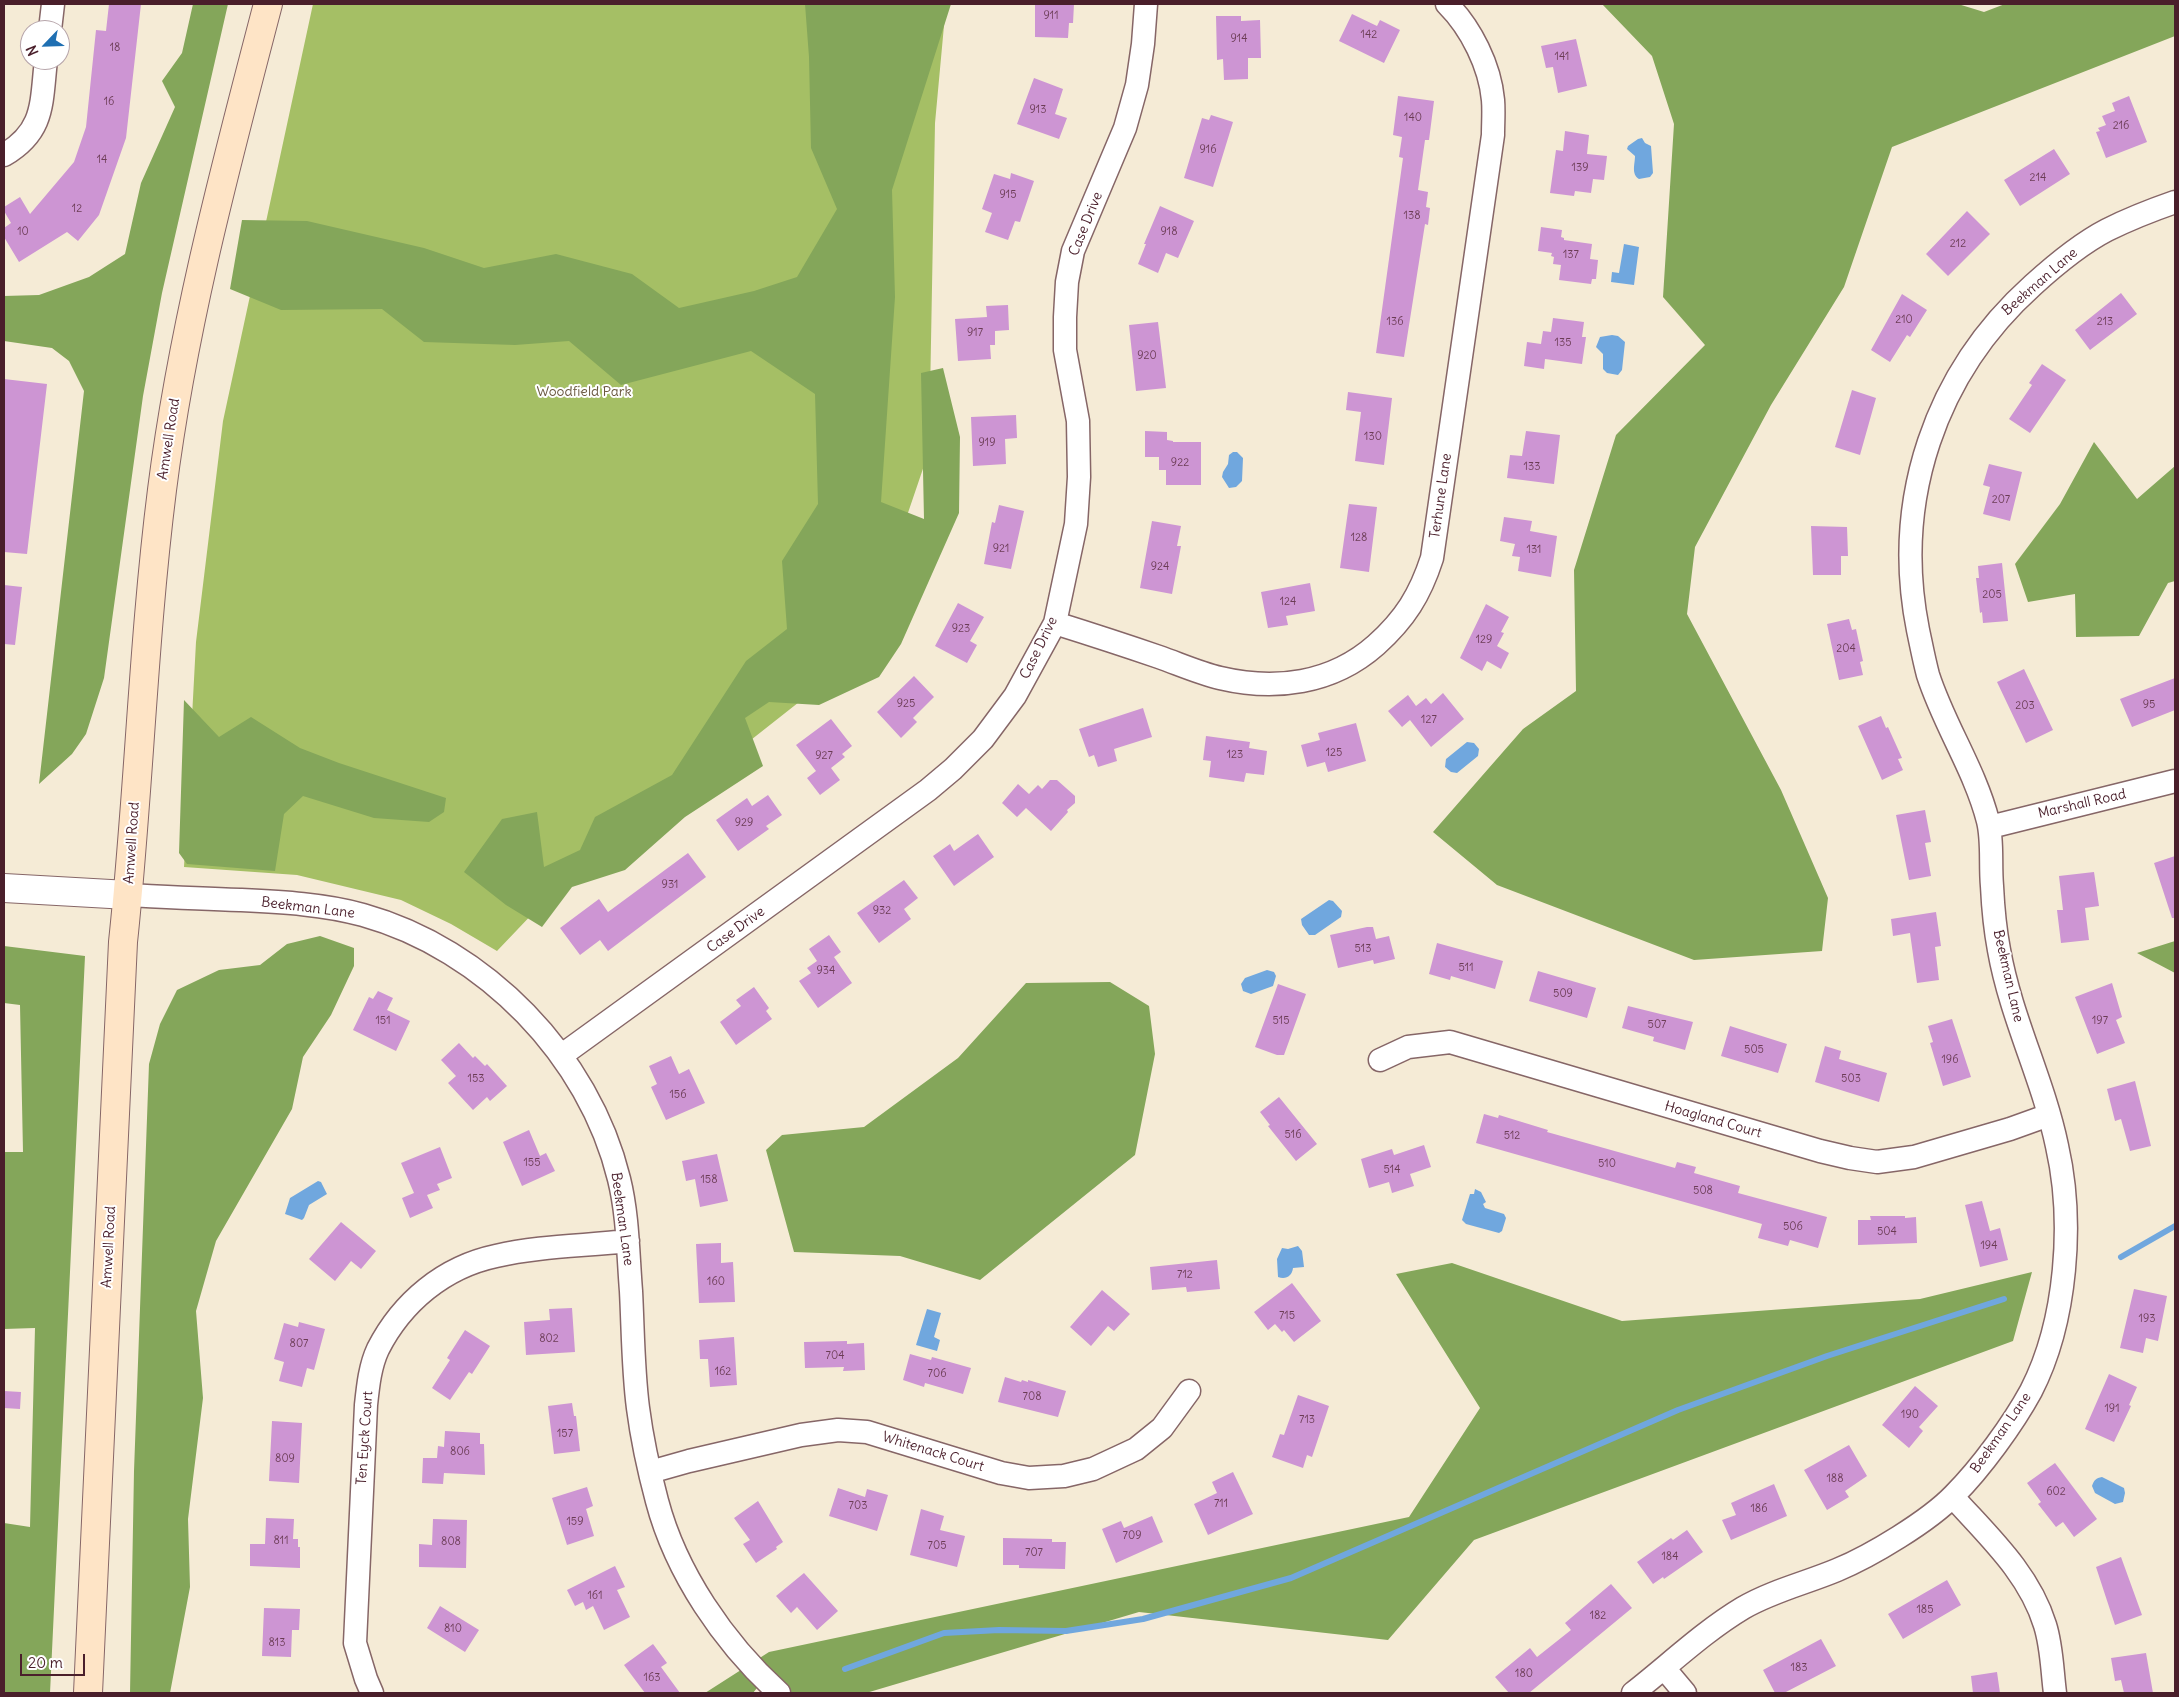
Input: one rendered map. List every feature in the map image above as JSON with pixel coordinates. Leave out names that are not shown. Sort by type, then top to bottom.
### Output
[{"type":"main road","name":"Amwell Road","points":[[88,1693],[123,952],[143,690],[162,490],[178,380],[210,227],[268,4]]},
{"type":"street","points":[[51,20],[53,4]]},
{"type":"street","name":"Case Drive","points":[[562,1055],[920,796],[953,769],[983,739],[1015,696],[1055,623],[1076,524],[1079,478],[1078,421],[1066,350],[1067,282],[1073,251],[1125,128],[1137,85],[1146,4]]},
{"type":"street","name":"Terhune Lane","points":[[1055,623],[1219,678],[1265,685],[1301,683],[1332,674],[1363,657],[1389,634],[1410,609],[1423,586],[1432,558],[1494,135],[1493,99],[1485,64],[1470,34],[1447,4]]},
{"type":"street","points":[[4,155],[22,143],[33,131],[40,114],[45,70]]},
{"type":"street","name":"Beekman Lane","points":[[1633,1693],[1710,1630],[1746,1606],[1786,1588],[1840,1569],[1875,1551],[1917,1524],[1953,1497],[2011,1422],[2031,1389],[2048,1347],[2058,1304],[2066,1249],[2066,1193],[2057,1144],[2049,1115],[2010,1002],[1999,950],[1992,889],[1990,827],[1981,800],[1928,676],[1910,584],[1911,530],[1916,492],[1927,448],[1941,409],[1958,375],[1975,348],[2006,309],[2049,270],[2103,232],[2144,212],[2175,202]]},
{"type":"street","name":"Marshall Road","points":[[1990,827],[2175,781]]},
{"type":"street","name":"Beekman Lane","points":[[4,888],[305,904],[361,914],[393,924],[427,940],[460,960],[498,988],[527,1015],[562,1055],[586,1096],[606,1142],[619,1179],[628,1241],[638,1408],[658,1504],[678,1557],[707,1608],[740,1652],[779,1693]]},
{"type":"street","name":"Hoagland Court","points":[[1380,1060],[1408,1046],[1450,1042],[1820,1151],[1877,1162],[1922,1155],[2010,1130],[2049,1115]]},
{"type":"street","name":"Ten Eyck Court","points":[[372,1693],[355,1643],[366,1404],[370,1377],[378,1350],[405,1310],[443,1276],[464,1266],[494,1256],[527,1250],[628,1241]]},
{"type":"street","name":"Whitenack Court","points":[[650,1472],[801,1435],[838,1430],[866,1432],[1001,1473],[1029,1478],[1064,1476],[1093,1469],[1136,1449],[1162,1428],[1189,1391]]},
{"type":"street","points":[[1953,1497],[2013,1564],[2029,1590],[2045,1624],[2051,1653],[2055,1693]]},
{"type":"street","points":[[1664,1668],[1685,1693]]},
{"type":"green space","points":[[193,4],[228,4],[162,293],[143,396],[104,678],[86,734],[72,754],[39,784],[84,391],[69,361],[52,348],[4,341],[4,296],[39,295],[89,277],[125,254],[141,183],[175,107],[162,81],[182,53]]},
{"type":"green space","name":"Woodfield Park","points":[[313,4],[946,4],[935,123],[929,451],[860,654],[676,799],[577,867],[497,951],[451,924],[401,900],[297,875],[184,867],[196,642],[223,421]]},
{"type":"green space","points":[[805,4],[951,4],[892,190],[895,297],[881,502],[924,519],[921,373],[943,368],[960,437],[959,513],[901,644],[879,677],[819,705],[769,702],[745,718],[763,766],[685,817],[625,870],[572,887],[542,927],[506,905],[464,872],[502,819],[537,812],[544,867],[580,850],[595,817],[672,775],[746,661],[787,629],[782,561],[818,504],[815,394],[751,351],[621,385],[569,341],[515,345],[424,342],[382,309],[281,310],[230,289],[242,220],[307,221],[424,248],[484,268],[556,254],[632,274],[679,308],[754,291],[797,277],[837,209],[811,148],[809,57]]},
{"type":"green space","points":[[1602,4],[1958,4],[1984,12],[2005,4],[2175,4],[2175,36],[1892,147],[1844,287],[1771,405],[1695,547],[1687,614],[1781,790],[1828,898],[1822,951],[1694,960],[1497,885],[1433,832],[1523,729],[1576,691],[1574,570],[1616,435],[1705,345],[1663,297],[1674,124],[1652,56]]},
{"type":"green space","points":[[2094,442],[2137,499],[2175,466],[2175,581],[2168,583],[2139,636],[2076,637],[2075,594],[2028,602],[2015,564],[2060,504]]},
{"type":"green space","points":[[184,700],[219,737],[251,717],[300,748],[339,763],[446,798],[444,812],[429,822],[374,818],[303,796],[284,814],[275,871],[187,864],[179,853]]},
{"type":"green space","points":[[320,936],[354,948],[354,966],[331,1015],[303,1057],[292,1109],[216,1241],[196,1311],[203,1398],[188,1519],[190,1587],[170,1693],[130,1693],[134,1471],[149,1064],[160,1024],[177,990],[219,970],[260,965],[287,944]]},
{"type":"green space","points":[[2175,941],[2175,973],[2137,953]]},
{"type":"green space","points":[[4,946],[85,956],[50,1693],[4,1693],[4,1523],[30,1527],[35,1328],[4,1329],[4,1152],[23,1152],[20,1005],[4,1003]]},
{"type":"green space","points":[[1110,982],[1149,1006],[1155,1054],[1135,1155],[980,1280],[900,1256],[794,1252],[766,1150],[782,1135],[864,1127],[958,1058],[1026,983]]},
{"type":"green space","points":[[1452,1263],[1622,1321],[1920,1299],[2032,1272],[2013,1341],[1474,1540],[1388,1640],[1139,1612],[866,1693],[790,1693],[768,1674],[753,1693],[705,1693],[769,1652],[1409,1517],[1480,1408],[1396,1274]]},
{"type":"water","points":[[1642,138],[1645,143],[1651,146],[1653,173],[1650,177],[1639,179],[1634,172],[1635,156],[1627,149],[1628,146]]},
{"type":"water","points":[[1624,244],[1639,247],[1634,285],[1611,282],[1612,272],[1619,273]]},
{"type":"water","points":[[1618,336],[1625,342],[1622,370],[1618,375],[1607,373],[1603,369],[1603,354],[1596,347],[1600,337]]},
{"type":"water","points":[[1237,452],[1243,458],[1242,481],[1236,487],[1229,488],[1222,477],[1228,464],[1229,455]]},
{"type":"water","points":[[1467,742],[1474,743],[1479,749],[1478,756],[1457,773],[1451,772],[1445,767],[1446,759]]},
{"type":"water","points":[[1329,900],[1333,901],[1342,911],[1341,917],[1315,935],[1309,935],[1302,925],[1301,919]]},
{"type":"water","points":[[1267,970],[1274,972],[1276,976],[1273,986],[1251,994],[1243,991],[1241,984],[1245,978]]},
{"type":"water","points":[[318,1181],[321,1182],[327,1194],[309,1205],[302,1220],[285,1214],[290,1198]]},
{"type":"water","points":[[1475,1189],[1481,1192],[1486,1202],[1483,1204],[1485,1208],[1504,1214],[1506,1218],[1502,1231],[1499,1233],[1466,1224],[1462,1220],[1470,1194],[1474,1194]]},
{"type":"water","points":[[1298,1246],[1302,1251],[1304,1267],[1293,1268],[1286,1278],[1278,1277],[1277,1259],[1282,1248],[1288,1249]]},
{"type":"water","points":[[927,1309],[941,1313],[934,1337],[940,1340],[937,1351],[916,1345]]},
{"type":"water","points":[[2102,1477],[2124,1488],[2123,1502],[2115,1504],[2095,1493],[2092,1486],[2094,1481]]},
{"type":"building","points":[[109,4],[141,4],[126,138],[99,215],[78,241],[67,232],[19,262],[4,237],[4,228],[11,223],[4,211],[4,207],[20,197],[30,214],[74,162],[86,127],[96,30],[106,31]]},
{"type":"building","points":[[1035,4],[1074,4],[1073,23],[1069,23],[1068,38],[1035,37]]},
{"type":"building","points":[[1352,14],[1377,26],[1380,20],[1400,30],[1384,63],[1339,41]]},
{"type":"building","points":[[1216,16],[1241,16],[1241,21],[1260,20],[1261,58],[1248,58],[1248,79],[1224,80],[1223,59],[1217,60]]},
{"type":"building","points":[[1576,39],[1587,86],[1558,93],[1553,67],[1546,68],[1541,46]]},
{"type":"building","points":[[1034,78],[1063,89],[1055,114],[1067,118],[1059,139],[1017,124]]},
{"type":"building","points":[[1398,96],[1434,101],[1429,140],[1425,140],[1418,190],[1428,192],[1426,207],[1430,208],[1428,225],[1425,224],[1404,357],[1376,353],[1403,158],[1399,157],[1402,137],[1393,135]]},
{"type":"building","points":[[2129,96],[2147,142],[2106,158],[2096,132],[2100,131],[2098,128],[2106,125],[2102,116],[2115,111],[2112,103]]},
{"type":"building","points":[[1211,115],[1233,122],[1213,187],[1184,178],[1202,118],[1209,120]]},
{"type":"building","points":[[1565,131],[1589,135],[1587,154],[1607,156],[1604,180],[1593,179],[1591,193],[1575,191],[1574,196],[1550,193],[1556,150],[1563,151]]},
{"type":"building","points":[[2054,149],[2070,174],[2020,206],[2004,180]]},
{"type":"building","points":[[1011,173],[1034,181],[1020,222],[1015,221],[1008,240],[985,232],[992,213],[982,209],[994,174],[1010,179]]},
{"type":"building","points":[[1160,206],[1194,221],[1178,258],[1166,253],[1158,273],[1138,264]]},
{"type":"building","points":[[1967,211],[1990,234],[1948,276],[1926,254]]},
{"type":"building","points":[[1541,227],[1562,230],[1561,237],[1564,240],[1592,244],[1590,259],[1598,260],[1596,279],[1592,279],[1591,284],[1559,280],[1561,265],[1553,264],[1554,257],[1551,256],[1552,253],[1538,251]]},
{"type":"building","points":[[2121,293],[2137,314],[2090,350],[2075,330]]},
{"type":"building","points":[[1902,294],[1927,310],[1910,337],[1907,335],[1890,362],[1871,350]]},
{"type":"building","points":[[1008,305],[1009,330],[995,331],[995,345],[990,345],[991,359],[958,361],[955,319],[987,317],[986,306]]},
{"type":"building","points":[[1553,318],[1584,322],[1582,337],[1586,337],[1582,364],[1545,359],[1544,369],[1524,366],[1527,342],[1541,344],[1543,331],[1551,332]]},
{"type":"building","points":[[1158,322],[1166,388],[1136,391],[1129,325]]},
{"type":"building","points":[[2042,364],[2066,380],[2030,433],[2009,419],[2032,385],[2029,383]]},
{"type":"building","points":[[4,379],[47,384],[27,554],[4,552]]},
{"type":"building","points":[[1852,390],[1876,398],[1860,455],[1835,447]]},
{"type":"building","points":[[1348,392],[1392,398],[1384,465],[1355,461],[1361,412],[1346,410]]},
{"type":"building","points":[[1016,415],[1017,438],[1005,439],[1006,464],[973,466],[971,417]]},
{"type":"building","points":[[1145,431],[1167,432],[1167,440],[1173,442],[1201,442],[1201,485],[1166,485],[1166,470],[1159,470],[1159,457],[1145,457]]},
{"type":"building","points":[[1526,431],[1560,435],[1554,484],[1507,478],[1510,455],[1522,456]]},
{"type":"building","points":[[1989,464],[2022,472],[2010,521],[1983,514],[1990,487],[1983,485]]},
{"type":"building","points":[[1349,504],[1377,507],[1369,572],[1340,568]]},
{"type":"building","points":[[999,505],[1024,511],[1011,569],[984,564],[992,522],[995,523]]},
{"type":"building","points":[[1504,517],[1532,521],[1530,531],[1557,536],[1551,577],[1518,571],[1520,557],[1512,556],[1515,544],[1500,541]]},
{"type":"building","points":[[1152,521],[1181,526],[1177,546],[1181,546],[1172,594],[1140,588]]},
{"type":"building","points":[[1811,526],[1847,527],[1848,556],[1841,556],[1841,575],[1813,575]]},
{"type":"building","points":[[2002,563],[2008,621],[1983,623],[1976,578],[1979,578],[1978,566]]},
{"type":"building","points":[[1310,583],[1315,611],[1286,616],[1288,625],[1268,628],[1261,592]]},
{"type":"building","points":[[4,585],[22,587],[15,645],[4,644]]},
{"type":"building","points":[[958,603],[984,617],[970,641],[977,645],[967,663],[935,646]]},
{"type":"building","points":[[1486,604],[1509,617],[1501,632],[1504,633],[1497,646],[1509,653],[1501,669],[1487,661],[1482,671],[1460,658]]},
{"type":"building","points":[[1849,619],[1852,630],[1856,629],[1863,661],[1860,662],[1863,675],[1839,680],[1827,624]]},
{"type":"building","points":[[2024,669],[2053,730],[2026,743],[1997,682]]},
{"type":"building","points":[[914,676],[934,697],[913,718],[917,722],[901,738],[877,712]]},
{"type":"building","points":[[2175,678],[2175,710],[2132,727],[2120,699]]},
{"type":"building","points":[[1443,693],[1464,719],[1431,747],[1410,720],[1402,727],[1388,711],[1408,695],[1416,706],[1426,698],[1431,704]]},
{"type":"building","points":[[1143,708],[1152,737],[1114,749],[1117,761],[1098,767],[1094,755],[1089,757],[1079,729]]},
{"type":"building","points":[[1881,716],[1902,758],[1898,759],[1903,770],[1882,780],[1858,726]]},
{"type":"building","points":[[831,719],[852,746],[842,754],[845,757],[831,768],[840,780],[820,795],[807,778],[816,771],[796,745]]},
{"type":"building","points":[[1356,723],[1366,761],[1328,772],[1325,762],[1307,767],[1301,745],[1320,740],[1318,733]]},
{"type":"building","points":[[1206,736],[1250,742],[1249,748],[1267,751],[1264,775],[1246,773],[1244,782],[1209,777],[1211,761],[1203,760]]},
{"type":"building","points":[[1050,780],[1057,780],[1075,796],[1075,803],[1067,810],[1068,812],[1051,831],[1026,808],[1017,817],[1002,803],[1018,784],[1029,794],[1038,785],[1042,789]]},
{"type":"building","points":[[768,795],[782,815],[766,826],[769,829],[738,851],[716,820],[747,798],[752,806]]},
{"type":"building","points":[[1925,810],[1931,842],[1925,843],[1931,876],[1909,880],[1896,815]]},
{"type":"building","points":[[978,834],[994,857],[954,886],[933,856],[950,844],[954,851]]},
{"type":"building","points":[[688,853],[706,877],[608,951],[600,940],[580,955],[560,928],[599,899],[608,912]]},
{"type":"building","points":[[2175,856],[2175,918],[2172,918],[2154,863]]},
{"type":"building","points":[[2094,872],[2099,906],[2085,908],[2089,940],[2061,943],[2057,910],[2063,910],[2059,876]]},
{"type":"building","points":[[904,880],[918,898],[904,909],[911,919],[879,943],[857,913]]},
{"type":"building","points":[[1936,912],[1941,946],[1935,947],[1939,980],[1917,983],[1910,933],[1893,936],[1891,919]]},
{"type":"building","points":[[1373,927],[1376,939],[1389,936],[1395,959],[1374,964],[1373,960],[1338,968],[1330,935]]},
{"type":"building","points":[[829,935],[841,952],[834,957],[852,983],[818,1008],[799,981],[811,973],[807,968],[817,961],[809,949]]},
{"type":"building","points":[[1437,943],[1503,961],[1495,989],[1451,976],[1450,980],[1429,974]]},
{"type":"building","points":[[1538,971],[1596,988],[1587,1018],[1529,1001]]},
{"type":"building","points":[[2112,983],[2122,1017],[2116,1020],[2125,1043],[2097,1054],[2075,997]]},
{"type":"building","points":[[1278,984],[1306,994],[1284,1055],[1277,1055],[1255,1047]]},
{"type":"building","points":[[754,987],[769,1008],[766,1011],[772,1019],[736,1045],[720,1022],[741,1006],[736,1000]]},
{"type":"building","points":[[378,991],[393,998],[387,1010],[410,1021],[396,1051],[353,1030],[369,997],[373,999]]},
{"type":"building","points":[[1628,1006],[1693,1022],[1685,1050],[1653,1041],[1654,1037],[1622,1028]]},
{"type":"building","points":[[1952,1019],[1971,1077],[1943,1086],[1930,1043],[1933,1042],[1928,1026]]},
{"type":"building","points":[[1730,1026],[1787,1044],[1778,1073],[1721,1056]]},
{"type":"building","points":[[459,1043],[473,1058],[475,1056],[485,1066],[487,1064],[507,1086],[490,1101],[487,1097],[473,1110],[448,1083],[456,1076],[441,1060]]},
{"type":"building","points":[[1825,1046],[1841,1051],[1839,1059],[1887,1073],[1879,1102],[1815,1082]]},
{"type":"building","points":[[671,1056],[679,1074],[689,1069],[705,1103],[666,1120],[651,1087],[657,1084],[649,1066]]},
{"type":"building","points":[[2135,1081],[2151,1146],[2130,1151],[2121,1119],[2115,1121],[2107,1089]]},
{"type":"building","points":[[1279,1097],[1317,1144],[1296,1161],[1268,1126],[1270,1125],[1260,1112]]},
{"type":"building","points":[[1484,1114],[1498,1118],[1499,1115],[1548,1130],[1547,1132],[1675,1168],[1677,1162],[1696,1167],[1694,1173],[1740,1186],[1738,1193],[1827,1217],[1818,1248],[1790,1240],[1788,1246],[1758,1238],[1762,1224],[1476,1143]]},
{"type":"building","points":[[529,1130],[540,1156],[546,1153],[555,1171],[522,1186],[503,1142]]},
{"type":"building","points":[[1424,1145],[1431,1167],[1410,1174],[1414,1186],[1392,1193],[1389,1182],[1369,1188],[1361,1159],[1392,1149],[1394,1155]]},
{"type":"building","points":[[440,1147],[452,1178],[437,1184],[440,1190],[427,1195],[433,1208],[410,1218],[402,1198],[414,1193],[401,1163]]},
{"type":"building","points":[[717,1154],[728,1201],[700,1207],[695,1179],[686,1181],[682,1161]]},
{"type":"building","points":[[1982,1201],[1990,1231],[2000,1228],[2008,1260],[1980,1267],[1965,1205]]},
{"type":"building","points":[[1870,1216],[1916,1217],[1917,1243],[1858,1245],[1858,1220],[1871,1220]]},
{"type":"building","points":[[341,1222],[376,1251],[361,1269],[351,1261],[335,1281],[309,1259]]},
{"type":"building","points":[[721,1243],[721,1263],[733,1262],[735,1302],[699,1303],[696,1244]]},
{"type":"building","points":[[1217,1260],[1220,1289],[1187,1292],[1186,1287],[1152,1290],[1150,1267]]},
{"type":"building","points":[[1292,1283],[1321,1321],[1294,1342],[1284,1330],[1282,1332],[1275,1324],[1268,1330],[1254,1312]]},
{"type":"building","points":[[2134,1289],[2167,1296],[2158,1341],[2146,1338],[2143,1353],[2120,1348]]},
{"type":"building","points":[[1102,1290],[1130,1314],[1114,1331],[1108,1326],[1091,1346],[1070,1327]]},
{"type":"building","points":[[572,1308],[575,1352],[526,1355],[524,1322],[550,1320],[549,1309]]},
{"type":"building","points":[[299,1322],[325,1329],[314,1370],[307,1368],[302,1387],[279,1381],[284,1362],[274,1359],[284,1323],[298,1327]]},
{"type":"building","points":[[465,1330],[490,1346],[472,1374],[469,1372],[450,1400],[432,1388],[450,1360],[447,1358]]},
{"type":"building","points":[[734,1337],[737,1385],[710,1387],[708,1359],[700,1359],[699,1340]]},
{"type":"building","points":[[847,1341],[847,1344],[864,1343],[865,1370],[843,1371],[844,1367],[805,1368],[804,1342]]},
{"type":"building","points":[[910,1354],[931,1360],[932,1357],[971,1368],[963,1394],[925,1383],[924,1387],[903,1380]]},
{"type":"building","points":[[2109,1374],[2137,1387],[2129,1405],[2131,1406],[2114,1442],[2085,1429]]},
{"type":"building","points":[[1005,1377],[1021,1382],[1022,1380],[1028,1382],[1028,1380],[1066,1391],[1058,1417],[998,1402]]},
{"type":"building","points":[[1915,1386],[1938,1406],[1919,1427],[1923,1431],[1909,1448],[1882,1425]]},
{"type":"building","points":[[4,1391],[21,1392],[20,1409],[4,1408]]},
{"type":"building","points":[[1298,1395],[1329,1406],[1312,1457],[1307,1455],[1303,1468],[1272,1457],[1280,1434],[1284,1435]]},
{"type":"building","points":[[572,1403],[574,1416],[576,1416],[580,1451],[554,1454],[548,1406]]},
{"type":"building","points":[[272,1421],[302,1423],[299,1483],[269,1481]]},
{"type":"building","points":[[445,1431],[480,1433],[480,1444],[484,1444],[485,1475],[444,1473],[443,1484],[422,1483],[423,1458],[437,1458],[438,1446],[444,1447]]},
{"type":"building","points":[[1849,1445],[1867,1476],[1845,1491],[1849,1497],[1827,1510],[1804,1470]]},
{"type":"building","points":[[2055,1463],[2097,1519],[2074,1537],[2063,1522],[2056,1527],[2038,1504],[2041,1502],[2027,1483]]},
{"type":"building","points":[[1233,1472],[1253,1514],[1208,1535],[1194,1504],[1217,1493],[1212,1482]]},
{"type":"building","points":[[1774,1484],[1787,1516],[1731,1540],[1722,1520],[1736,1515],[1731,1503]]},
{"type":"building","points":[[587,1487],[593,1506],[586,1509],[594,1536],[567,1545],[552,1498]]},
{"type":"building","points":[[838,1488],[865,1497],[867,1489],[888,1495],[877,1531],[829,1516]]},
{"type":"building","points":[[758,1501],[783,1542],[776,1547],[777,1549],[756,1563],[743,1544],[750,1540],[734,1518]]},
{"type":"building","points":[[921,1509],[944,1516],[940,1530],[965,1536],[957,1567],[910,1555]]},
{"type":"building","points":[[1152,1516],[1163,1542],[1116,1563],[1102,1529],[1121,1521],[1124,1528]]},
{"type":"building","points":[[266,1518],[294,1519],[293,1539],[298,1539],[298,1547],[300,1547],[300,1568],[250,1566],[250,1544],[265,1544]]},
{"type":"building","points":[[433,1519],[467,1520],[466,1568],[419,1567],[419,1544],[432,1545]]},
{"type":"building","points":[[1687,1530],[1703,1552],[1664,1579],[1663,1577],[1653,1584],[1637,1562],[1671,1538],[1673,1540]]},
{"type":"building","points":[[1003,1538],[1052,1539],[1052,1542],[1066,1542],[1065,1569],[1019,1568],[1019,1565],[1003,1565]]},
{"type":"building","points":[[2121,1557],[2142,1615],[2115,1625],[2096,1567]]},
{"type":"building","points":[[615,1566],[625,1587],[617,1590],[630,1617],[604,1630],[593,1606],[586,1610],[583,1602],[575,1606],[567,1590]]},
{"type":"building","points":[[804,1573],[838,1611],[817,1630],[797,1607],[791,1613],[776,1596]]},
{"type":"building","points":[[1947,1580],[1961,1605],[1903,1639],[1888,1614]]},
{"type":"building","points":[[1611,1584],[1632,1608],[1529,1693],[1509,1693],[1495,1677],[1530,1648],[1537,1657],[1571,1630],[1565,1623]]},
{"type":"building","points":[[440,1606],[479,1630],[465,1652],[427,1628]]},
{"type":"building","points":[[264,1608],[300,1609],[299,1630],[292,1630],[291,1657],[262,1656]]},
{"type":"building","points":[[1821,1639],[1836,1666],[1784,1693],[1775,1693],[1763,1670]]},
{"type":"building","points":[[653,1644],[667,1663],[661,1667],[680,1693],[645,1693],[624,1665]]},
{"type":"building","points":[[2146,1653],[2153,1693],[2124,1693],[2121,1680],[2115,1681],[2111,1658]]},
{"type":"building","points":[[1997,1672],[2000,1693],[1973,1693],[1971,1676]]},
{"type":"waterway","points":[[2121,1257],[2175,1226]]},
{"type":"waterway","points":[[845,1669],[944,1633],[999,1630],[1066,1631],[1143,1619],[1291,1578],[1678,1410],[1827,1356],[2004,1299]]}]
